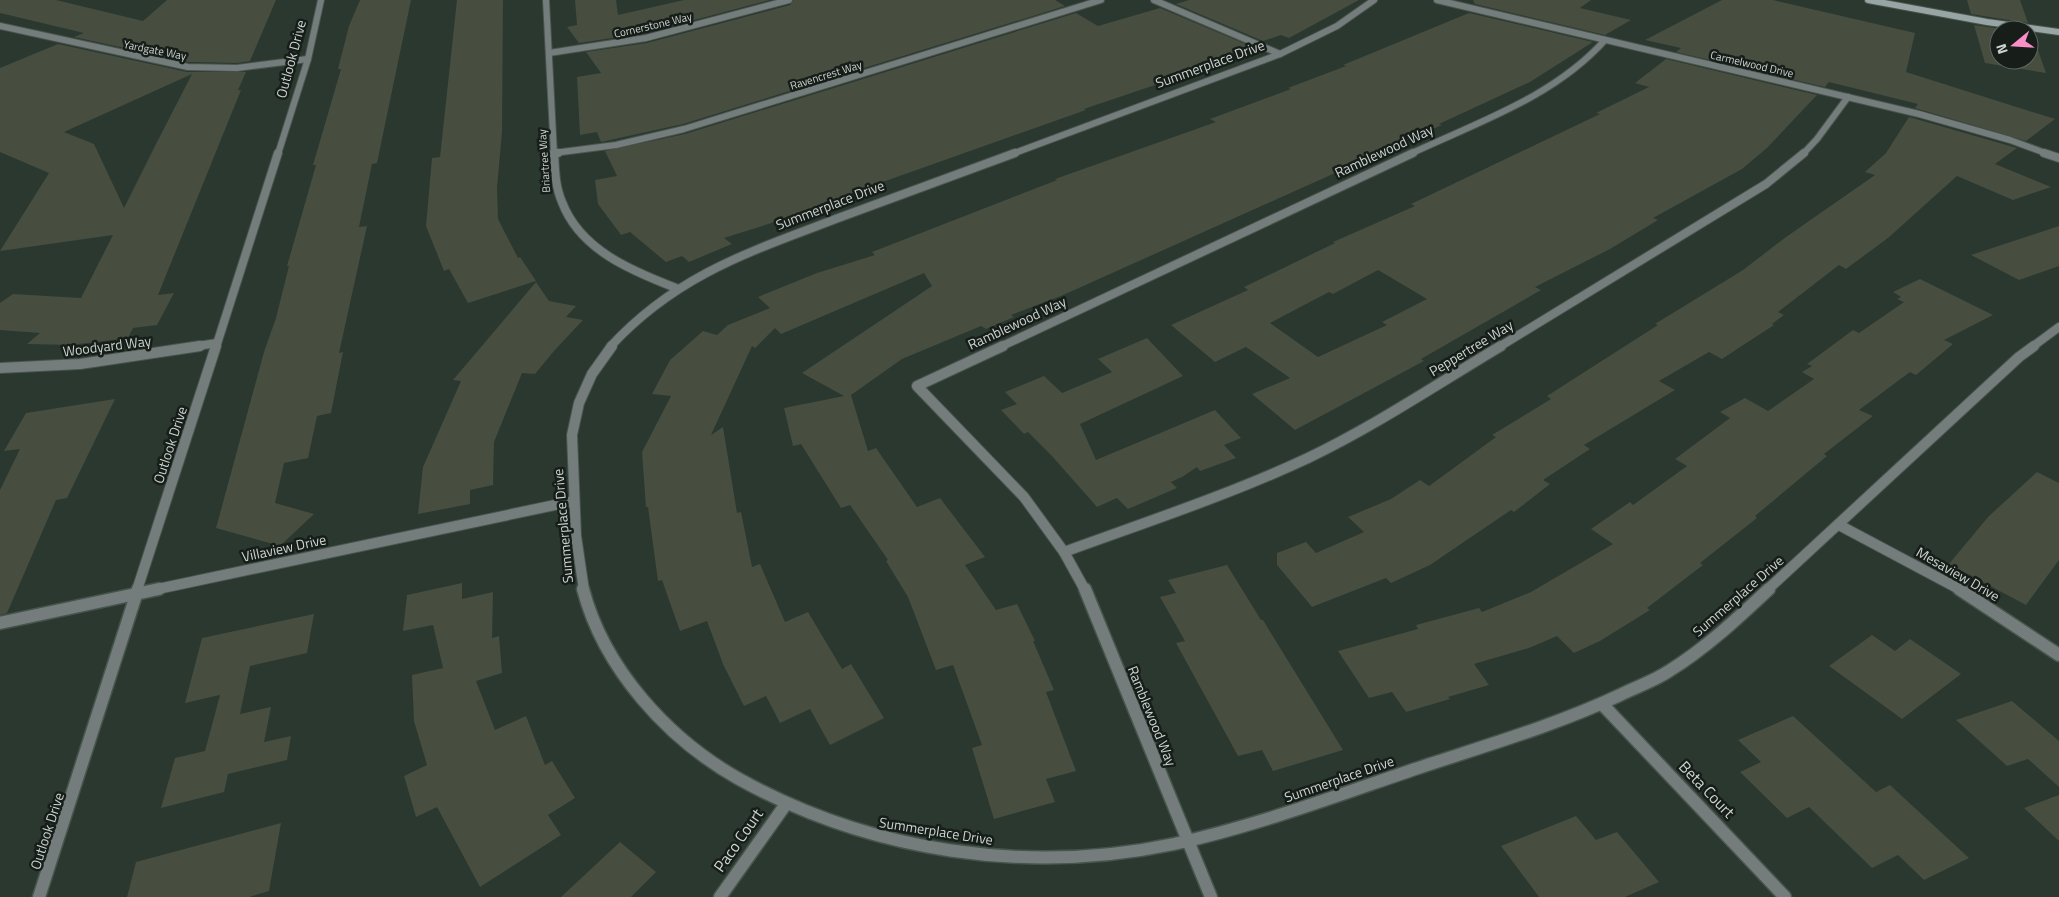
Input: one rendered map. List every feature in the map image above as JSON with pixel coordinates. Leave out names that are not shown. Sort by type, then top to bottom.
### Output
[{"type":"street","name":"Outlook Drive","points":[[39,897],[308,59],[321,0]]},
{"type":"street","name":"Briartree Way","points":[[546,0],[554,153],[558,198],[565,214],[576,229],[600,251],[621,264],[676,288]]},
{"type":"street","name":"Cornerstone Way","points":[[549,53],[646,38],[788,0]]},
{"type":"street","name":"Ravencrest Way","points":[[554,153],[616,145],[676,131],[1101,0]]},
{"type":"street","points":[[1154,0],[1280,54]]},
{"type":"street","name":"Summerplace Drive","points":[[1374,0],[1337,26],[1280,54],[737,256],[676,288],[627,327],[605,352],[589,379],[578,408],[572,438],[574,501],[579,569],[588,606],[603,642],[625,678],[654,713],[690,746],[732,776],[786,804],[866,834],[927,848],[991,856],[1056,858],[1121,853],[1189,842],[1242,827],[1572,717],[1666,673],[1716,638],[2019,357],[2059,327]]},
{"type":"street","name":"Carmelwood Drive","points":[[1437,0],[1964,126],[2059,158]]},
{"type":"street","points":[[1868,0],[1958,17],[2059,32]]},
{"type":"street","name":"Yardgate Way","points":[[0,26],[188,67],[237,68],[308,59]]},
{"type":"street","name":"Ramblewood Way","points":[[1211,897],[1090,600],[1064,552],[1024,497],[917,386],[1530,97],[1570,74],[1591,57],[1605,40]]},
{"type":"street","name":"Peppertree Way","points":[[1064,552],[1250,484],[1308,458],[1361,430],[1766,184],[1795,162],[1817,139],[1848,97]]},
{"type":"street","name":"Woodyard Way","points":[[0,368],[89,363],[217,344]]},
{"type":"street","name":"Villaview Drive","points":[[0,623],[574,501]]},
{"type":"street","name":"Mesaview Drive","points":[[1839,525],[1957,588],[2059,655]]},
{"type":"street","name":"Beta Court","points":[[1602,704],[1786,897]]},
{"type":"street","name":"Paco Court","points":[[720,897],[786,804]]},
{"type":"building","points":[[0,0],[56,0],[143,21],[167,0],[276,0],[250,61],[237,63],[189,62],[74,37],[84,33],[0,13]]},
{"type":"building","points":[[360,0],[411,0],[377,163],[372,164],[359,227],[367,226],[339,353],[343,352],[331,413],[317,416],[308,458],[284,463],[275,503],[314,514],[280,546],[216,528],[264,352],[276,318],[289,266],[287,266],[316,165],[313,165],[341,69],[338,69],[349,26]]},
{"type":"building","points":[[457,0],[503,0],[502,132],[497,188],[498,219],[518,258],[520,257],[536,281],[468,303],[449,269],[444,271],[426,226],[432,158],[440,157]]},
{"type":"building","points":[[575,0],[616,0],[618,15],[684,0],[770,0],[645,33],[579,43],[567,27],[577,25]]},
{"type":"building","points":[[794,0],[1055,0],[1065,6],[683,124],[601,142],[597,132],[580,135],[577,77],[601,73],[586,52],[647,43],[790,5]]},
{"type":"building","points":[[1189,0],[1359,0],[1289,38],[1281,35],[1263,41],[1176,4]]},
{"type":"building","points":[[1473,0],[1591,0],[1580,8],[1631,20],[1605,35],[1475,4]]},
{"type":"building","points":[[1722,0],[1773,0],[1915,33],[1906,72],[2055,119],[2026,141],[1915,108],[1918,104],[1829,82],[1825,87],[1676,52],[1681,48],[1645,40]]},
{"type":"building","points":[[1967,0],[2020,0],[2027,20],[2009,20],[1971,14]]},
{"type":"building","points":[[1160,8],[1250,46],[1221,57],[1226,59],[1155,83],[1158,84],[832,200],[833,202],[796,213],[797,215],[724,238],[732,244],[689,262],[682,256],[666,262],[630,232],[621,235],[598,204],[595,180],[617,176],[605,151],[685,134],[1076,13],[1098,26]]},
{"type":"building","points":[[1469,13],[1593,42],[1530,82],[1439,124],[1442,125],[1061,296],[1011,315],[1014,317],[986,329],[981,326],[902,359],[851,395],[868,451],[876,448],[917,507],[940,498],[985,557],[965,565],[996,610],[1017,604],[1035,641],[1033,641],[1054,690],[1046,692],[1076,771],[1046,779],[1055,802],[994,819],[972,748],[982,745],[953,665],[936,670],[908,597],[886,561],[888,560],[850,505],[841,508],[801,444],[793,446],[784,408],[844,396],[802,373],[932,286],[924,273],[781,334],[775,328],[755,348],[752,346],[711,435],[723,427],[737,513],[741,512],[752,567],[760,564],[785,622],[808,612],[842,669],[851,664],[884,718],[830,745],[810,709],[780,723],[766,696],[744,706],[723,664],[707,621],[680,631],[662,580],[658,581],[648,507],[646,507],[642,452],[671,396],[652,394],[670,360],[703,331],[717,335],[728,325],[770,308],[758,297],[817,273],[875,255],[872,252],[1057,180],[1055,179],[1216,122],[1210,119],[1291,89],[1288,88],[1346,66],[1343,65]]},
{"type":"building","points":[[1974,25],[1989,27],[1989,64],[1985,63]]},
{"type":"building","points":[[58,44],[187,72],[246,72],[238,90],[241,90],[158,295],[174,293],[157,325],[133,328],[128,338],[71,345],[27,344],[40,333],[0,330],[0,303],[13,294],[81,298],[113,235],[0,251],[49,173],[0,152],[0,68]],"holes":[[[192,74],[124,208],[94,144],[64,132]]]},
{"type":"building","points":[[2039,53],[2046,73],[2028,70],[2039,70]]},
{"type":"building","points":[[1666,59],[1817,95],[1767,148],[1742,169],[1653,218],[1658,220],[1610,249],[1535,287],[1541,290],[1421,359],[1424,361],[1295,430],[1252,394],[1290,378],[1246,347],[1215,362],[1171,325],[1248,290],[1244,287],[1335,243],[1333,242],[1415,206],[1411,204],[1600,114],[1596,113],[1649,87],[1635,83]],"holes":[[[1378,270],[1427,299],[1382,322],[1387,325],[1318,357],[1270,323],[1329,292],[1333,294]]]},
{"type":"building","points":[[1909,117],[2017,148],[1995,164],[2051,187],[2013,200],[1957,176],[1888,238],[1846,269],[1839,265],[1778,312],[1784,315],[1772,324],[1774,325],[1722,359],[1709,352],[1659,381],[1675,390],[1584,445],[1590,449],[1543,480],[1550,484],[1514,512],[1511,510],[1430,565],[1391,583],[1386,578],[1312,607],[1277,565],[1277,553],[1306,542],[1316,553],[1364,532],[1348,517],[1391,499],[1420,480],[1429,486],[1496,437],[1492,435],[1551,399],[1547,396],[1658,325],[1655,324],[1743,270],[1786,237],[1875,175],[1865,172],[1886,153]]},
{"type":"building","points":[[2059,226],[2059,266],[2019,280],[1971,255]]},
{"type":"building","points":[[1920,279],[1993,315],[1944,340],[1953,344],[1916,375],[1910,372],[1859,410],[1873,416],[1824,454],[1827,456],[1755,516],[1757,518],[1700,563],[1703,565],[1647,608],[1650,610],[1600,641],[1574,653],[1557,636],[1529,648],[1474,664],[1489,685],[1448,697],[1450,699],[1406,712],[1392,692],[1369,698],[1338,651],[1418,629],[1416,625],[1479,608],[1482,612],[1531,592],[1613,544],[1591,529],[1630,502],[1633,505],[1687,466],[1675,459],[1730,418],[1720,412],[1745,398],[1768,411],[1814,379],[1802,372],[1812,366],[1807,364],[1853,330],[1859,333],[1904,302],[1897,299],[1901,297],[1893,292]]},
{"type":"building","points":[[536,282],[549,301],[576,306],[566,317],[583,320],[535,374],[522,373],[494,442],[493,485],[470,490],[470,504],[418,514],[423,467],[461,381],[453,380]]},
{"type":"building","points":[[1147,338],[1183,376],[1080,424],[1096,460],[1215,410],[1241,438],[1224,445],[1236,458],[1200,471],[1197,467],[1171,482],[1177,488],[1128,509],[1117,498],[1097,507],[1051,455],[1028,432],[1024,434],[1001,410],[1017,404],[1005,392],[1044,376],[1062,393],[1112,372],[1098,359]]},
{"type":"building","points":[[115,399],[67,498],[56,500],[7,613],[0,615],[0,490],[20,449],[4,451],[26,413]]},
{"type":"building","points":[[2037,472],[2059,483],[2059,560],[2026,605],[1949,564],[1988,517]]},
{"type":"building","points":[[1227,565],[1343,750],[1273,771],[1262,750],[1238,756],[1176,643],[1185,641],[1160,597],[1176,593],[1168,580]]},
{"type":"building","points":[[462,583],[462,599],[493,592],[492,638],[499,636],[502,673],[476,681],[495,730],[526,716],[545,765],[552,761],[575,798],[548,815],[561,835],[480,887],[437,807],[416,817],[404,776],[427,765],[414,721],[412,675],[443,668],[433,625],[403,631],[407,595]]},
{"type":"building","points":[[314,614],[307,653],[250,666],[240,714],[271,707],[264,742],[291,736],[287,760],[228,774],[224,792],[161,808],[175,758],[205,751],[220,695],[185,703],[202,638]]},
{"type":"building","points":[[1872,635],[1895,651],[1910,639],[1961,674],[1902,719],[1829,666]]},
{"type":"building","points":[[2012,701],[2059,741],[2059,787],[2028,759],[2007,766],[1956,720]]},
{"type":"building","points":[[1793,716],[1876,792],[1890,785],[1969,858],[1924,880],[1898,855],[1872,868],[1809,807],[1787,818],[1740,772],[1761,762],[1738,740]]},
{"type":"building","points":[[2059,795],[2059,841],[2024,808]]},
{"type":"building","points":[[1576,816],[1596,840],[1617,832],[1659,882],[1625,897],[1539,897],[1501,846]]},
{"type":"building","points":[[281,823],[269,891],[249,897],[127,897],[136,862]]},
{"type":"building","points":[[620,842],[656,872],[631,897],[561,897]]}]
